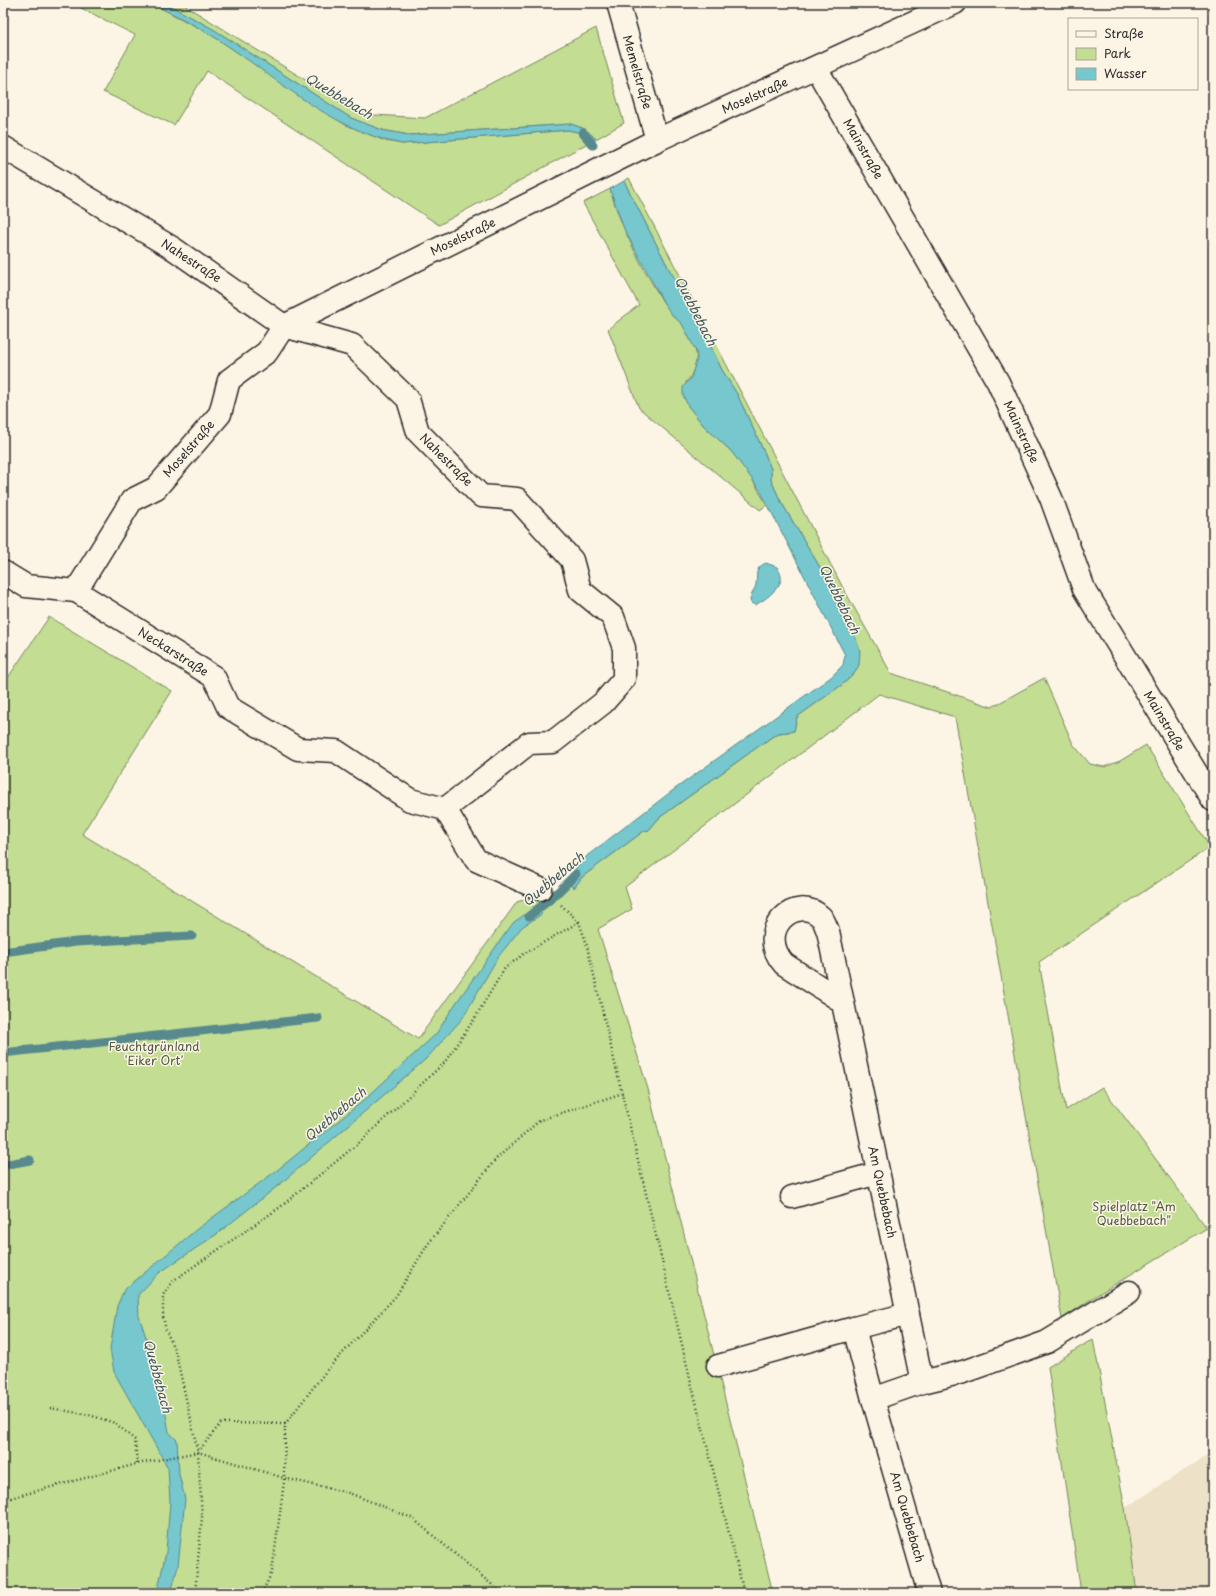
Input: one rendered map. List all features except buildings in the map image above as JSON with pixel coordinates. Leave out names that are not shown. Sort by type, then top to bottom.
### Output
[{"type":"street","name":"Memelstraße","points":[[618,3],[656,140]]},
{"type":"street","name":"Moselstraße","points":[[76,591],[132,500],[156,488],[220,414],[229,380],[267,352],[284,326],[656,140],[955,3]]},
{"type":"street","name":"Mainstraße","points":[[816,68],[998,382],[1051,498],[1084,589],[1213,800]]},
{"type":"street","name":"Nahestraße","points":[[3,147],[174,249],[284,326],[352,345],[408,399],[418,432],[481,496],[518,499],[572,560],[580,590],[613,617],[624,648],[624,679],[603,703],[553,742],[529,743],[445,809]]},
{"type":"street","name":"Neckarstraße","points":[[3,572],[26,586],[76,591],[214,677],[228,707],[298,749],[336,751],[410,800],[445,809]]},
{"type":"street","points":[[445,809],[476,860],[540,889]]},
{"type":"street","name":"Am Quebbebach","points":[[843,1002],[922,1382]]},
{"type":"street","points":[[792,1197],[878,1173]]},
{"type":"street","points":[[873,1399],[922,1382],[962,1372],[1047,1342],[1129,1292]]},
{"type":"street","points":[[718,1366],[908,1314]]},
{"type":"street","name":"Am Quebbebach","points":[[854,1328],[929,1593]]},
{"type":"path","points":[[575,918],[579,922],[586,942],[689,1374],[744,1593]]},
{"type":"path","points":[[194,1593],[202,1517],[198,1452],[176,1354],[166,1330],[163,1317],[163,1295],[174,1280],[278,1208],[360,1142],[444,1063],[473,1021],[505,968],[525,953],[579,922]]},
{"type":"path","points":[[262,1593],[272,1572],[284,1478],[285,1424],[327,1370],[396,1296],[428,1244],[496,1159],[540,1120],[623,1093]]},
{"type":"path","points":[[50,1408],[89,1415],[115,1423],[135,1440],[137,1464]]},
{"type":"path","points":[[198,1452],[221,1422],[285,1424]]},
{"type":"path","points":[[3,1500],[137,1464],[198,1452],[284,1478],[349,1493],[412,1518],[502,1593]]},
{"type":"shaded area","points":[[1213,1452],[1213,1593],[1137,1593],[1125,1508]]},
{"type":"green space","points":[[71,3],[151,3],[210,34],[344,124],[385,141],[402,144],[568,130],[577,132],[588,143],[439,225],[207,71],[174,125],[103,92],[135,35]]},
{"type":"green space","points":[[165,3],[181,3],[338,100],[374,115],[425,118],[596,28],[624,123],[596,139],[585,129],[571,124],[409,135],[382,130],[351,118],[213,29]]},
{"type":"green space","points":[[629,178],[842,586],[891,673],[992,707],[1044,678],[1073,744],[1090,764],[1104,767],[1120,761],[1146,745],[1210,847],[1039,962],[1066,1110],[1102,1087],[1207,1228],[1097,1295],[1062,1319],[955,717],[879,694],[625,887],[632,909],[598,929],[648,1089],[773,1593],[3,1593],[3,685],[49,617],[172,691],[82,834],[418,1039],[517,902],[556,889],[565,880],[574,888],[582,877],[644,831],[649,830],[659,818],[773,736],[779,733],[794,731],[797,717],[843,684],[854,674],[834,591],[780,500],[771,480],[771,469],[765,454],[737,394],[722,370],[693,309],[669,269],[624,181]]},
{"type":"green space","points":[[610,189],[620,219],[640,261],[663,302],[683,325],[694,346],[696,356],[694,369],[686,382],[688,406],[704,426],[731,451],[745,467],[767,505],[760,510],[639,408],[608,329],[639,305],[583,203]]},
{"type":"green space","points":[[1093,1339],[1125,1508],[1137,1593],[1081,1593],[1048,1367]]},
{"type":"water","points":[[151,3],[165,3],[213,29],[351,118],[382,130],[409,135],[571,124],[585,129],[596,139],[588,143],[577,132],[568,130],[402,144],[375,137],[326,113],[211,35]]},
{"type":"water","points":[[624,181],[669,269],[693,309],[722,370],[737,394],[765,454],[771,469],[771,480],[780,500],[834,591],[851,625],[860,651],[859,665],[854,674],[843,684],[797,717],[794,731],[779,733],[773,736],[659,818],[649,830],[644,831],[582,877],[574,888],[565,880],[588,855],[672,791],[831,677],[843,665],[845,655],[760,490],[731,451],[704,426],[688,406],[683,395],[683,387],[691,378],[697,358],[696,351],[682,324],[672,315],[664,303],[624,229],[610,189]]},
{"type":"water","points":[[766,563],[777,567],[781,575],[781,580],[771,594],[763,601],[755,605],[751,603],[750,600],[756,584],[757,571]]},
{"type":"water","points":[[536,907],[542,914],[522,927],[498,957],[462,1019],[426,1059],[279,1185],[217,1234],[159,1273],[138,1295],[139,1316],[159,1376],[169,1432],[177,1440],[179,1474],[185,1499],[178,1566],[171,1593],[157,1593],[166,1552],[170,1502],[168,1468],[114,1372],[110,1349],[117,1306],[124,1290],[197,1229],[276,1171],[363,1101],[436,1034],[456,1003],[514,922]]},
{"type":"waterway","name":"Quebbebach","points":[[583,133],[593,145]]},
{"type":"waterway","name":"Quebbebach","points":[[529,916],[553,897],[576,874]]},
{"type":"waterway","points":[[3,952],[76,942],[192,936]]},
{"type":"waterway","points":[[3,1053],[318,1018]]},
{"type":"waterway","points":[[3,1165],[30,1160]]},
{"type":"park label","name":"Feuchtgrünland 'Eiker Ort'","points":[[154,1054]]},
{"type":"park label","name":"Spielplatz \"Am Quebbebach\"","points":[[1134,1214]]}]
